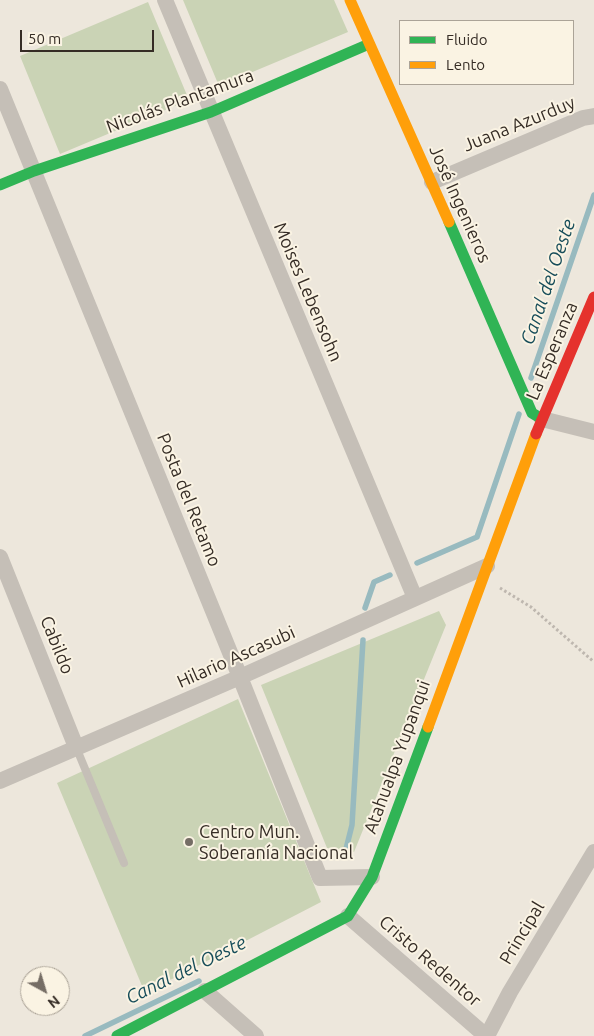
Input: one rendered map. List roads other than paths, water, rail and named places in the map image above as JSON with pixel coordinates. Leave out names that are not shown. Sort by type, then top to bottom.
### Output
[{"type":"street","name":"Moises Lebensohn","points":[[165,0],[416,598]]},
{"type":"street","name":"José Ingenieros","points":[[357,2],[369,44],[432,182],[532,413],[542,419]]},
{"type":"street","name":"Nicolás Plantamura","points":[[0,185],[34,171],[211,112],[369,44]]},
{"type":"street","name":"Posta del Retamo","points":[[0,89],[320,878],[372,877]]},
{"type":"street","name":"Juana Azurduy","points":[[432,182],[583,118],[594,116]]},
{"type":"street","name":"La Esperanza","points":[[542,419],[594,297]]},
{"type":"street","points":[[542,419],[594,432]]},
{"type":"street","name":"Atahualpa Yupanqui","points":[[348,916],[372,877],[542,419]]},
{"type":"street","name":"Cabildo","points":[[0,556],[76,747]]},
{"type":"street","name":"Hilario Ascasubi","points":[[0,782],[416,598],[485,571]]},
{"type":"street","name":"Principal","points":[[486,1036],[510,992],[594,852]]},
{"type":"street","points":[[117,1036],[348,916]]},
{"type":"street","name":"Cristo Redentor","points":[[348,916],[486,1036]]},
{"type":"street","points":[[205,991],[256,1036]]},
{"type":"lane","points":[[76,747],[124,863]]},
{"type":"waterway","name":"Canal del Oeste","points":[[531,378],[594,195]]},
{"type":"waterway","points":[[417,563],[477,537],[519,414]]},
{"type":"waterway","points":[[365,608],[374,582],[390,575]]},
{"type":"waterway","name":"Canal del Oeste","points":[[344,857],[352,825],[363,640]]},
{"type":"waterway","name":"Canal del Oeste","points":[[85,1036],[199,981]]},
{"type":"place","name":"Centro Mun. Soberanía Nacional","points":[[189,842]]}]
